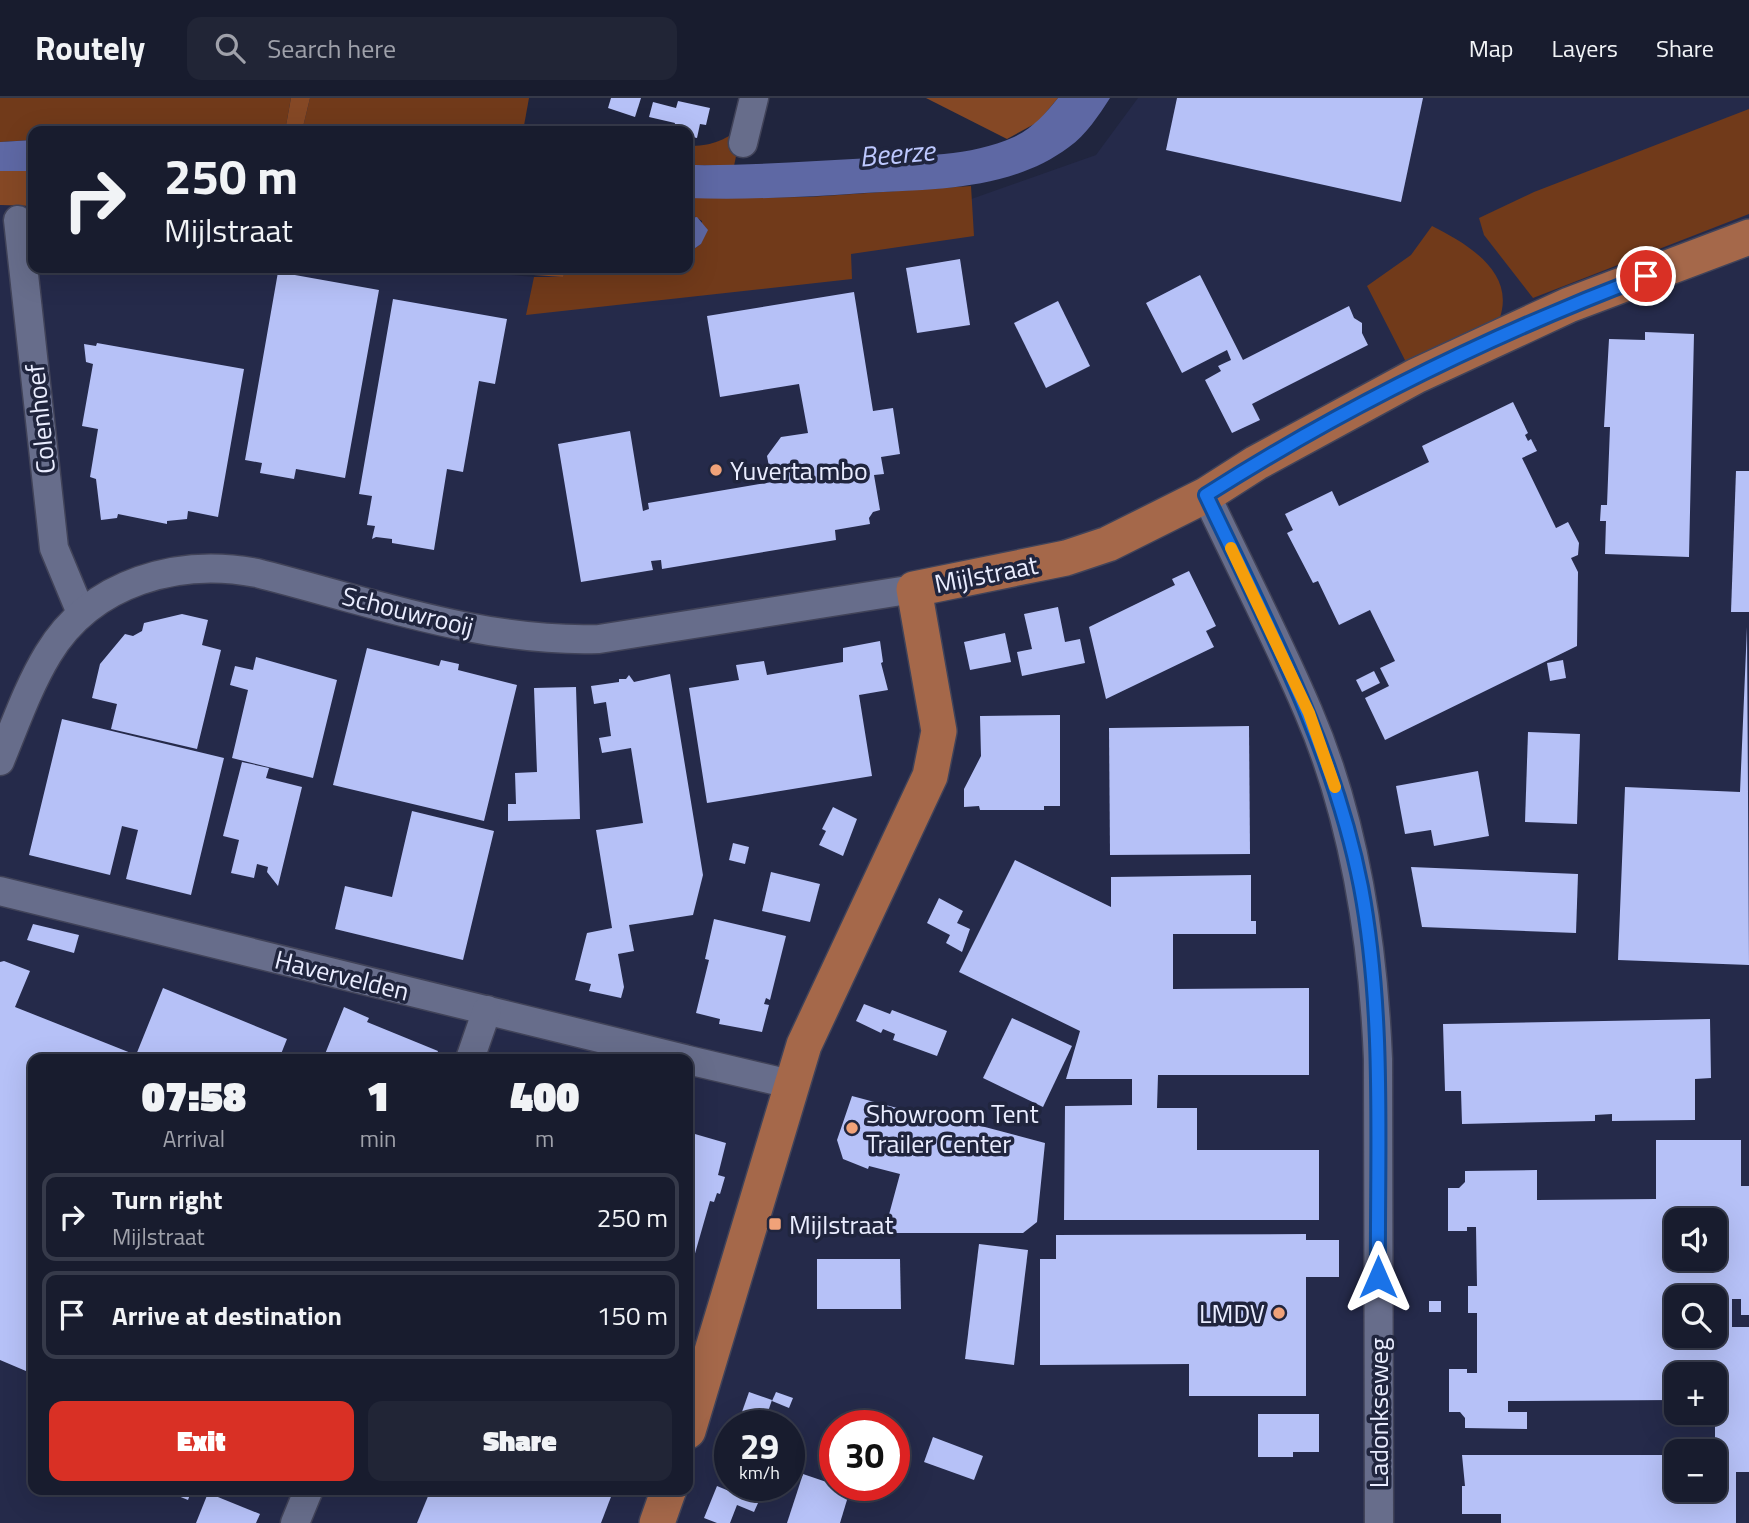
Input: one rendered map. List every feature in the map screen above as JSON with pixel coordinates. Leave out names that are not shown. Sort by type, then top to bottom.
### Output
[{"type":"main road","name":"Mijlstraat","points":[[693,1414],[790,1084],[822,1002],[930,776],[939,731],[914,589],[1066,558],[1108,544],[1206,495],[1256,463],[1416,376],[1569,305],[1749,237]]},
{"type":"main road","points":[[657,1523],[667,1495]]},
{"type":"street","points":[[743,143],[754,98]]},
{"type":"street","name":"Colenhoef","points":[[18,220],[54,548],[81,613]]},
{"type":"street","name":"Ladonkseweg","points":[[1206,495],[1309,713],[1338,798],[1361,887],[1375,991],[1378,1059],[1379,1523]]},
{"type":"street","name":"Schouwrooij","points":[[0,761],[48,653],[81,613],[112,592],[177,569],[225,567],[480,629],[559,640],[599,639],[914,589]]},
{"type":"street","name":"Havervelden","points":[[0,891],[666,1054]]},
{"type":"street","points":[[472,1054],[487,1010]]},
{"type":"street","name":"Havervelden","points":[[693,1061],[790,1084]]},
{"type":"street","points":[[295,1523],[307,1495]]},
{"type":"shaded area","points":[[0,98],[291,98],[286,126],[28,126],[28,140],[0,142]]},
{"type":"shaded area","points":[[291,98],[310,98],[303,126],[286,126]]},
{"type":"shaded area","points":[[310,98],[529,98],[524,126],[303,126]]},
{"type":"shaded area","points":[[926,98],[1058,98],[1038,122],[1007,139]]},
{"type":"shaded area","points":[[1058,98],[1110,98],[1087,131],[1069,147],[1022,172],[997,180],[917,190],[776,198],[693,198],[693,165],[779,163],[962,152],[1014,137],[1038,120]]},
{"type":"shaded area","points":[[1138,98],[1749,98],[1749,1523],[0,1523],[0,205],[28,206],[28,273],[489,273],[534,277],[602,273],[693,273],[693,267],[960,203],[1096,155]]},
{"type":"shaded area","points":[[1749,109],[1749,214],[1533,298],[1484,235],[1479,218],[1534,192]]},
{"type":"shaded area","points":[[742,127],[734,166],[693,165],[693,146],[717,142]]},
{"type":"shaded area","points":[[28,140],[28,171],[0,171],[0,142]]},
{"type":"shaded area","points":[[0,171],[28,171],[28,206],[0,205]]},
{"type":"shaded area","points":[[971,186],[974,236],[851,254],[852,279],[526,315],[534,277],[563,277],[565,273],[693,273],[693,250],[701,244],[702,221],[693,216],[693,198],[809,197]]},
{"type":"shaded area","points":[[693,217],[697,217],[708,230],[701,244],[693,250]]},
{"type":"shaded area","points":[[1432,226],[1474,251],[1486,262],[1501,288],[1503,303],[1499,320],[1407,364],[1367,286],[1411,255]]},
{"type":"shaded area","points":[[505,273],[565,273],[563,277]]},
{"type":"building","points":[[611,98],[641,98],[635,117],[608,108]]},
{"type":"building","points":[[1177,98],[1423,98],[1401,202],[1166,150]]},
{"type":"building","points":[[678,101],[710,108],[706,125],[700,124],[697,138],[693,137],[693,126],[674,126],[675,123],[649,117],[653,102],[676,108]]},
{"type":"building","points":[[960,259],[970,325],[917,333],[906,268]]},
{"type":"building","points":[[278,273],[379,290],[345,478],[296,469],[294,479],[260,473],[262,463],[245,460]]},
{"type":"building","points":[[1200,275],[1243,360],[1349,306],[1354,318],[1362,323],[1362,333],[1368,345],[1252,404],[1260,420],[1232,433],[1205,380],[1221,371],[1218,366],[1231,360],[1227,350],[1182,373],[1146,303]]},
{"type":"building","points":[[854,292],[873,411],[893,408],[900,454],[881,457],[884,474],[874,475],[880,510],[873,512],[869,518],[870,524],[835,530],[836,540],[662,569],[661,560],[651,561],[653,570],[581,582],[558,444],[630,431],[643,511],[649,509],[648,503],[772,482],[767,456],[781,437],[808,433],[799,384],[720,397],[707,316]]},
{"type":"building","points":[[393,299],[507,319],[495,384],[479,381],[463,472],[447,469],[434,550],[392,543],[392,539],[372,539],[375,526],[367,525],[372,496],[359,494]]},
{"type":"building","points":[[1058,301],[1090,366],[1046,388],[1014,323]]},
{"type":"building","points":[[1645,332],[1694,334],[1689,557],[1605,554],[1606,521],[1600,521],[1601,505],[1607,505],[1610,427],[1604,427],[1609,339],[1645,340]]},
{"type":"building","points":[[97,343],[244,369],[218,517],[188,511],[187,519],[167,521],[167,524],[118,514],[117,518],[101,520],[96,479],[90,477],[98,429],[82,426],[93,364],[86,362],[84,344],[96,346]]},
{"type":"building","points":[[1513,402],[1528,433],[1525,435],[1528,441],[1531,439],[1537,451],[1522,458],[1556,528],[1568,522],[1579,543],[1578,555],[1571,558],[1578,572],[1577,646],[1385,740],[1365,698],[1389,686],[1380,668],[1395,661],[1370,610],[1339,625],[1318,581],[1313,583],[1287,533],[1293,530],[1285,514],[1332,491],[1339,506],[1429,462],[1422,446]]},
{"type":"building","points":[[1736,471],[1749,471],[1749,612],[1731,612]]},
{"type":"building","points":[[1189,571],[1216,626],[1206,631],[1214,647],[1106,699],[1089,627],[1175,585],[1172,579]]},
{"type":"building","points":[[1058,607],[1065,642],[1080,639],[1085,663],[1022,676],[1017,652],[1032,649],[1024,614]]},
{"type":"building","points":[[182,614],[208,620],[202,645],[221,650],[197,749],[111,729],[117,704],[92,698],[100,664],[125,634],[133,636],[142,631],[144,623]]},
{"type":"building","points":[[1747,627],[1749,965],[1618,960],[1625,787],[1740,792]]},
{"type":"building","points":[[1005,633],[1011,662],[970,670],[964,642]]},
{"type":"building","points":[[880,641],[881,663],[888,690],[859,695],[872,776],[707,803],[689,688],[739,680],[736,665],[764,661],[767,675],[843,662],[843,648]]},
{"type":"building","points":[[367,648],[439,666],[441,660],[459,664],[458,670],[517,685],[484,821],[333,785]]},
{"type":"building","points":[[256,657],[337,680],[313,778],[232,758],[248,690],[230,685],[235,666],[253,670]]},
{"type":"building","points":[[1563,660],[1566,678],[1550,681],[1547,663]]},
{"type":"building","points":[[1374,671],[1380,683],[1362,692],[1356,680]]},
{"type":"building","points":[[670,674],[703,875],[693,915],[629,925],[634,951],[618,954],[624,987],[621,998],[589,991],[591,984],[575,980],[587,933],[612,928],[596,830],[643,823],[631,748],[602,753],[599,738],[611,736],[606,702],[594,704],[591,686],[619,682],[619,679],[626,679],[629,675],[634,682]]},
{"type":"building","points":[[576,687],[580,819],[508,821],[508,804],[516,804],[515,773],[537,772],[534,688]]},
{"type":"building","points":[[1060,715],[1060,806],[1044,806],[1044,810],[980,810],[979,806],[964,807],[964,789],[981,756],[980,716]]},
{"type":"building","points":[[62,719],[224,758],[191,895],[126,879],[138,830],[122,826],[110,875],[29,855]]},
{"type":"building","points":[[1249,726],[1250,854],[1110,855],[1109,728]]},
{"type":"building","points":[[1528,732],[1580,734],[1577,824],[1525,822]]},
{"type":"building","points":[[242,762],[269,768],[266,778],[302,787],[278,886],[267,872],[268,867],[257,864],[254,878],[231,873],[239,840],[223,836]]},
{"type":"building","points":[[1478,771],[1489,836],[1434,846],[1431,830],[1405,834],[1396,786]]},
{"type":"building","points":[[833,807],[857,819],[843,856],[819,845],[826,831],[822,829]]},
{"type":"building","points":[[412,811],[494,831],[463,960],[335,929],[345,886],[392,897]]},
{"type":"building","points":[[733,843],[749,847],[745,864],[729,860]]},
{"type":"building","points":[[1015,860],[1111,907],[1111,877],[1251,875],[1251,921],[1256,921],[1256,934],[1173,934],[1173,989],[1309,988],[1309,1075],[1158,1075],[1157,1108],[1197,1108],[1197,1150],[1319,1150],[1319,1220],[1064,1220],[1065,1106],[1132,1105],[1132,1079],[1066,1079],[1080,1031],[959,972]]},
{"type":"building","points":[[1411,867],[1578,874],[1576,933],[1422,927]]},
{"type":"building","points":[[771,872],[820,884],[810,922],[762,911]]},
{"type":"building","points":[[939,898],[963,911],[957,923],[970,929],[962,952],[946,943],[950,935],[927,923]]},
{"type":"building","points":[[714,919],[786,936],[770,1000],[766,998],[764,1004],[769,1005],[762,1032],[719,1024],[720,1019],[696,1013],[709,960],[705,959]]},
{"type":"building","points":[[33,924],[79,935],[74,953],[27,940]]},
{"type":"building","points":[[4,961],[30,971],[15,1007],[133,1054],[28,1054],[28,1372],[0,1360],[0,962]]},
{"type":"building","points":[[163,988],[287,1039],[281,1054],[136,1054]]},
{"type":"building","points":[[864,1004],[890,1014],[892,1010],[947,1031],[937,1056],[893,1040],[895,1034],[883,1029],[881,1033],[856,1021]]},
{"type":"building","points":[[344,1007],[369,1018],[367,1022],[438,1051],[437,1054],[325,1054]]},
{"type":"building","points":[[1012,1018],[1072,1046],[1043,1107],[983,1078]]},
{"type":"building","points":[[1710,1019],[1711,1078],[1695,1079],[1695,1120],[1612,1121],[1612,1114],[1595,1115],[1595,1121],[1462,1124],[1461,1091],[1445,1091],[1443,1024]]},
{"type":"building","points":[[852,1096],[916,1113],[917,1109],[1045,1143],[1037,1222],[1023,1233],[884,1233],[900,1174],[869,1166],[868,1169],[843,1159],[837,1140]]},
{"type":"building","points":[[693,1133],[726,1143],[718,1175],[725,1177],[720,1194],[717,1193],[714,1202],[710,1201],[693,1260]]},
{"type":"building","points":[[1656,1140],[1741,1140],[1741,1186],[1749,1186],[1749,1315],[1741,1315],[1741,1299],[1732,1299],[1732,1327],[1749,1327],[1749,1472],[1736,1472],[1736,1523],[1501,1523],[1501,1514],[1462,1514],[1462,1486],[1465,1486],[1462,1455],[1664,1455],[1664,1502],[1727,1502],[1727,1439],[1715,1439],[1715,1425],[1727,1425],[1727,1362],[1664,1362],[1664,1400],[1508,1401],[1508,1412],[1527,1412],[1527,1429],[1465,1428],[1465,1418],[1460,1412],[1449,1412],[1449,1369],[1467,1369],[1467,1373],[1477,1373],[1477,1313],[1468,1313],[1468,1286],[1477,1286],[1476,1227],[1467,1227],[1467,1231],[1448,1231],[1448,1188],[1459,1188],[1465,1182],[1465,1171],[1537,1170],[1537,1200],[1656,1199]]},
{"type":"building","points":[[1306,1234],[1306,1240],[1339,1240],[1339,1277],[1306,1277],[1306,1396],[1189,1396],[1189,1364],[1040,1365],[1040,1259],[1056,1259],[1056,1235]]},
{"type":"building","points":[[979,1244],[1028,1250],[1014,1365],[965,1359]]},
{"type":"building","points":[[817,1259],[900,1259],[901,1309],[817,1309]]},
{"type":"building","points":[[1429,1301],[1441,1301],[1441,1312],[1429,1312]]},
{"type":"building","points":[[749,1392],[772,1400],[769,1410],[743,1410]]},
{"type":"building","points":[[776,1392],[793,1398],[789,1408],[772,1401]]},
{"type":"building","points":[[1258,1414],[1319,1414],[1319,1452],[1293,1452],[1293,1457],[1258,1457]]},
{"type":"building","points":[[933,1437],[983,1456],[974,1480],[924,1462]]},
{"type":"building","points":[[805,1475],[819,1479],[819,1501],[847,1501],[840,1523],[787,1523],[794,1501],[805,1501]]},
{"type":"building","points":[[714,1493],[714,1501],[758,1503],[754,1512],[737,1505],[730,1523],[717,1523],[704,1518]]},
{"type":"building","points":[[176,1495],[190,1495],[188,1500]]},
{"type":"building","points":[[207,1495],[260,1514],[256,1523],[196,1523]]},
{"type":"building","points":[[429,1495],[612,1495],[601,1523],[417,1523]]},
{"type":"slow traffic","points":[[1231,548],[1309,713],[1335,787]]},
{"type":"place","name":"Yuverta mbo","points":[[716,470]]},
{"type":"place","name":"Showroom Tent Trailer Center","points":[[852,1128]]},
{"type":"place","name":"Mijlstraat","points":[[775,1224]]},
{"type":"place","name":"LMDV","points":[[1279,1313]]},
{"type":"route","points":[[1378,1277],[1378,1059],[1375,991],[1361,887],[1338,798],[1309,713],[1206,495],[1256,463],[1416,376],[1569,305],[1646,276]]},
{"type":"water label","name":"Beerze","points":[[897,153]]}]
